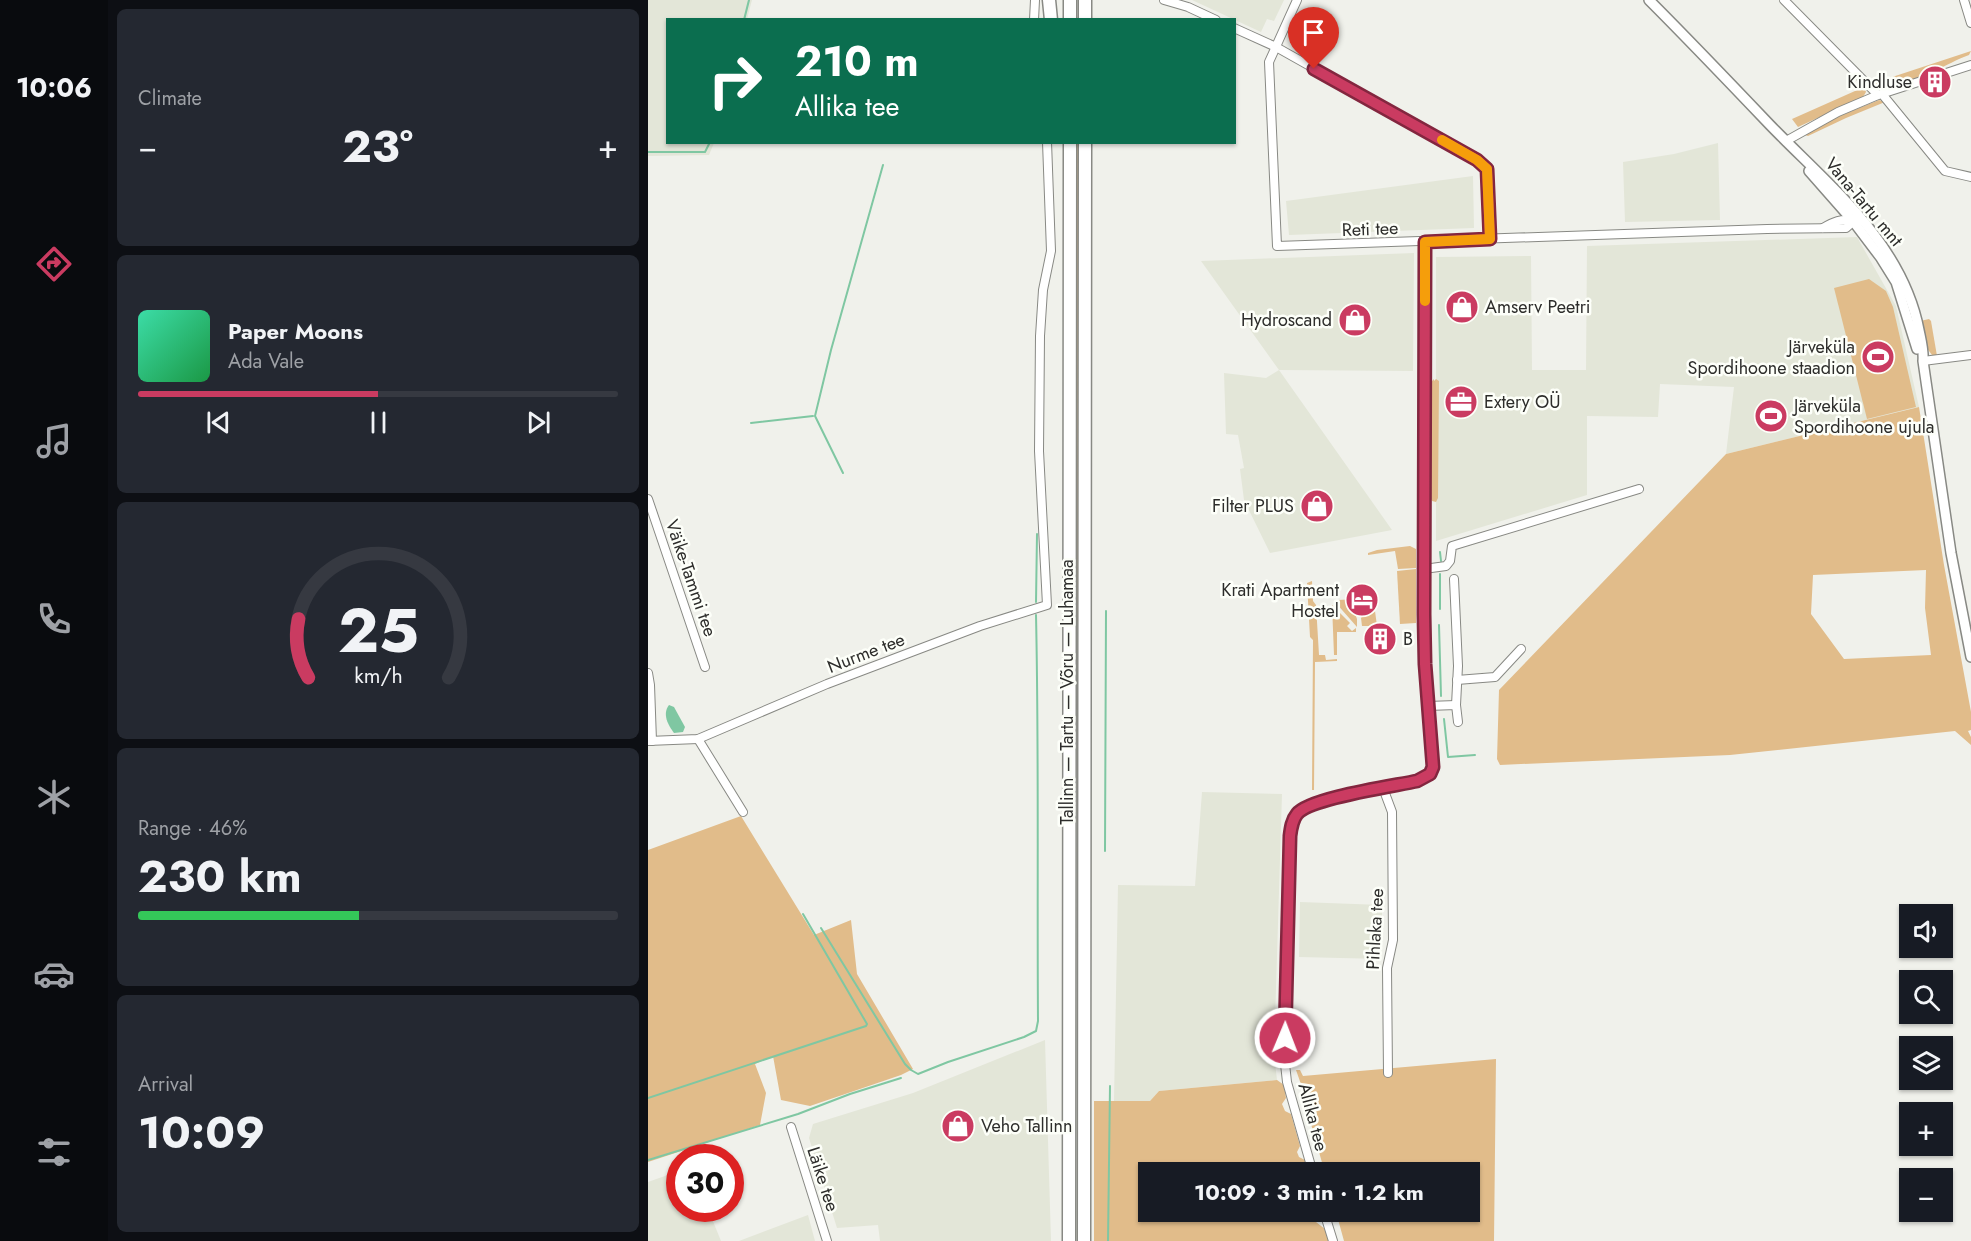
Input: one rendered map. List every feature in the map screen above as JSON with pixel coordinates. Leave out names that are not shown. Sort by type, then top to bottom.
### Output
[{"type":"highway","points":[[1049,0],[1051,18]]},
{"type":"highway","points":[[1070,0],[1070,18]]},
{"type":"highway","points":[[1085,0],[1085,18]]},
{"type":"highway","points":[[1063,144],[1064,179],[1070,199]]},
{"type":"highway","name":"Tallinn — Tartu — Võru — Luhamaa","points":[[1069,1241],[1070,144]]},
{"type":"highway","name":"Tallinn — Tartu — Võru — Luhamaa","points":[[1084,1241],[1085,144]]},
{"type":"street","points":[[1034,18],[1035,0]]},
{"type":"street","points":[[1164,0],[1188,7],[1212,18]]},
{"type":"street","name":"Reti tee","points":[[1297,0],[1269,62],[1277,246],[1830,229],[1846,228],[1856,219]]},
{"type":"street","name":"Vana-Tartu mnt","points":[[1650,0],[1786,141],[1837,190],[1856,219],[1892,260],[1901,278],[1917,321],[1951,552],[1971,657]]},
{"type":"street","points":[[1784,0],[1880,94],[1945,171],[1971,177]]},
{"type":"street","points":[[1964,0],[1971,22]]},
{"type":"street","points":[[1236,29],[1276,47],[1477,160],[1487,169],[1490,239]]},
{"type":"street","points":[[1786,141],[1838,112],[1880,94],[1971,65]]},
{"type":"street","name":"Nurme tee","points":[[698,739],[827,684],[980,626],[1047,605],[1039,451],[1040,336],[1044,290],[1051,251],[1047,144]]},
{"type":"street","points":[[1425,242],[1424,569],[1428,706],[1456,705]]},
{"type":"street","points":[[1923,361],[1971,355]]},
{"type":"street","points":[[1424,569],[1446,566],[1450,561],[1452,546],[1638,489]]},
{"type":"street","name":"Väike-Tammi tee","points":[[648,499],[705,667]]},
{"type":"street","points":[[1454,579],[1458,722]]},
{"type":"street","points":[[1457,680],[1495,677],[1521,649]]},
{"type":"street","points":[[648,674],[650,741],[698,739],[743,812]]},
{"type":"street","name":"Allika tee","points":[[1310,1162],[1285,1070],[1291,828],[1297,814],[1314,802],[1417,781],[1430,774],[1433,758],[1428,706]]},
{"type":"street","name":"Pihlaka tee","points":[[1383,788],[1392,812],[1393,940],[1387,968],[1388,1073]]},
{"type":"street","name":"Läike tee","points":[[791,1127],[827,1241]]},
{"type":"street","points":[[1327,1222],[1333,1241]]},
{"type":"shaded area","points":[[648,0],[752,0],[747,18],[666,18],[666,144],[714,144],[709,155],[648,156]]},
{"type":"shaded area","points":[[1192,0],[1284,0],[1274,21],[1267,19],[1261,32],[1236,20],[1236,18],[1231,18]]},
{"type":"shaded area","points":[[1971,51],[1969,55],[1934,71],[1929,70],[1921,75],[1922,77],[1882,89],[1871,84]]},
{"type":"shaded area","points":[[1864,87],[1866,92],[1863,97],[1798,127],[1792,119]]},
{"type":"shaded area","points":[[1879,100],[1885,102],[1808,136],[1805,135],[1825,122]]},
{"type":"shaded area","points":[[1718,143],[1720,220],[1625,222],[1623,162],[1674,154]]},
{"type":"shaded area","points":[[1076,144],[1079,144],[1079,619],[1076,624]]},
{"type":"shaded area","points":[[1473,176],[1474,228],[1289,235],[1286,201]]},
{"type":"shaded area","points":[[1857,237],[1896,306],[1919,407],[1726,454],[1734,387],[1660,384],[1658,417],[1587,416],[1587,495],[1436,541],[1436,257],[1531,256],[1532,370],[1586,370],[1587,246]]},
{"type":"shaded area","points":[[1414,253],[1413,371],[1279,370],[1201,261]]},
{"type":"shaded area","name":"Järveküla Spordihoone staadion","points":[[1869,279],[1886,291],[1893,307],[1916,407],[1867,419],[1834,288]]},
{"type":"shaded area","points":[[1929,319],[1937,356],[1932,355],[1926,347],[1920,321]]},
{"type":"shaded area","points":[[1279,370],[1392,530],[1270,553],[1244,500],[1240,469],[1244,468],[1238,435],[1226,434],[1224,373],[1266,378]]},
{"type":"shaded area","points":[[1434,379],[1434,381],[1436,379],[1439,381],[1438,498],[1436,502],[1432,501],[1429,495],[1429,384]]},
{"type":"shaded area","points":[[1919,407],[1944,565],[1971,712],[1971,730],[1968,731],[1971,745],[1955,731],[1730,755],[1500,765],[1497,759],[1499,690],[1726,454]],"holes":[[[1926,570],[1925,608],[1931,655],[1844,659],[1811,614],[1813,575]]]},
{"type":"shaded area","points":[[1410,546],[1416,549],[1416,568],[1398,569],[1395,551],[1368,555],[1377,550]]},
{"type":"shaded area","points":[[1416,569],[1416,623],[1400,624],[1397,571]]},
{"type":"shaded area","points":[[1312,581],[1319,655],[1325,655],[1326,660],[1337,659],[1337,661],[1315,662],[1314,790],[1312,790],[1313,640],[1310,637],[1307,583]]},
{"type":"shaded area","points":[[1357,599],[1354,611],[1357,627],[1335,602]]},
{"type":"shaded area","points":[[1332,605],[1350,623],[1347,626],[1352,631],[1356,628],[1356,632],[1337,632],[1337,655],[1334,655]]},
{"type":"shaded area","points":[[1366,605],[1370,612],[1375,611],[1377,626],[1362,626],[1361,618],[1365,613]]},
{"type":"shaded area","points":[[669,705],[674,707],[685,727],[683,732],[674,733],[670,727],[666,716]]},
{"type":"shaded area","points":[[1202,792],[1282,794],[1274,1054],[1277,1080],[1159,1091],[1150,1101],[1114,1101],[1118,885],[1195,886]]},
{"type":"shaded area","points":[[741,816],[814,935],[851,920],[857,974],[913,1069],[810,1106],[781,1100],[773,1056],[755,1064],[766,1093],[760,1125],[702,1144],[666,1144],[666,1156],[648,1162],[648,850]]},
{"type":"shaded area","points":[[1300,902],[1382,905],[1382,959],[1299,957]]},
{"type":"shaded area","points":[[1045,1040],[1051,1241],[880,1241],[878,1225],[837,1228],[809,1138],[813,1124],[913,1093]]},
{"type":"shaded area","points":[[1496,1059],[1494,1241],[1344,1241],[1339,1222],[1480,1222],[1480,1162],[1322,1162],[1309,1117],[1311,1116],[1296,1070],[1300,1070],[1303,1076]]},
{"type":"shaded area","points":[[1277,1080],[1284,1085],[1286,1098],[1282,1104],[1285,1111],[1291,1114],[1300,1146],[1297,1152],[1306,1162],[1138,1162],[1138,1222],[1316,1222],[1325,1229],[1329,1241],[1094,1241],[1094,1101],[1150,1101],[1159,1091]]},
{"type":"shaded area","points":[[666,1176],[666,1222],[713,1222],[721,1241],[648,1241],[648,1182]]},
{"type":"shaded area","points":[[808,1215],[815,1241],[739,1241]]},
{"type":"waterway","points":[[744,18],[749,0]]},
{"type":"waterway","points":[[648,152],[705,152],[709,144]]},
{"type":"waterway","points":[[843,473],[815,416],[831,350],[883,165]]},
{"type":"waterway","points":[[751,423],[813,416]]},
{"type":"waterway","points":[[1036,602],[1037,534]]},
{"type":"waterway","points":[[1440,552],[1441,561]]},
{"type":"waterway","points":[[1440,574],[1440,609]]},
{"type":"waterway","points":[[1105,851],[1106,611]]},
{"type":"waterway","points":[[821,928],[905,1064],[918,1074],[1036,1031],[1038,1021],[1036,615]]},
{"type":"waterway","points":[[1439,625],[1441,696]]},
{"type":"waterway","points":[[1444,719],[1448,757],[1475,755]]},
{"type":"waterway","points":[[648,1098],[866,1026],[867,1024],[803,914]]},
{"type":"waterway","points":[[648,1160],[798,1114],[901,1078]]},
{"type":"waterway","points":[[1108,1241],[1110,1086]]},
{"type":"slow traffic","points":[[1425,301],[1425,242],[1490,239],[1487,169],[1477,160],[1442,140]]},
{"type":"place","name":"Kindluse","points":[[1935,82]]},
{"type":"place","name":"Amserv Peetri","points":[[1462,307]]},
{"type":"place","name":"Hydroscand","points":[[1355,320]]},
{"type":"place","name":"Järveküla Spordihoone staadion","points":[[1878,357]]},
{"type":"place","name":"Extery OÜ","points":[[1461,402]]},
{"type":"place","name":"Järveküla Spordihoone ujula","points":[[1771,416]]},
{"type":"place","name":"Filter PLUS","points":[[1317,506]]},
{"type":"place","name":"Krati Apartment Hostel","points":[[1362,600]]},
{"type":"place","name":"B","points":[[1380,639]]},
{"type":"place","name":"Veho Tallinn","points":[[958,1126]]},
{"type":"route","points":[[1285,1038],[1290,836],[1293,821],[1301,810],[1314,802],[1417,781],[1430,774],[1433,767],[1425,664],[1424,614],[1425,242],[1490,239],[1487,169],[1477,160],[1314,69]]}]
